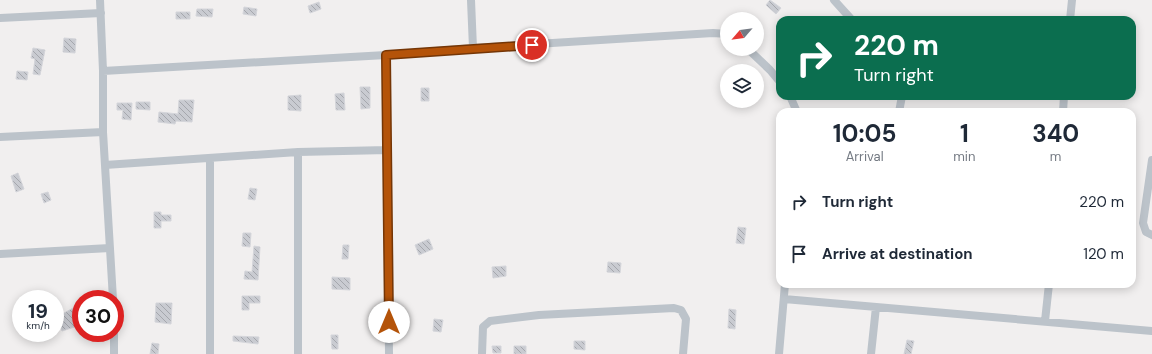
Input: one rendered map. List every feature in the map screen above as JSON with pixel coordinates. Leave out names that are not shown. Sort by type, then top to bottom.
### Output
[{"type":"street","points":[[100,0],[103,71],[103,132],[112,290]]},
{"type":"street","points":[[471,0],[473,48]]},
{"type":"street","points":[[834,0],[848,16]]},
{"type":"street","points":[[1070,16],[1072,0]]},
{"type":"street","points":[[0,18],[101,13]]},
{"type":"street","points":[[103,71],[720,34]]},
{"type":"street","points":[[386,55],[389,354]]},
{"type":"street","points":[[755,56],[776,77]]},
{"type":"street","points":[[0,137],[103,132]]},
{"type":"street","points":[[105,165],[298,152],[388,150]]},
{"type":"street","points":[[298,152],[298,354]]},
{"type":"street","points":[[210,158],[210,354]]},
{"type":"street","points":[[1152,160],[1143,222],[1146,232],[1152,235]]},
{"type":"street","points":[[0,254],[110,248]]},
{"type":"street","points":[[779,354],[785,288]]},
{"type":"street","points":[[1045,321],[1048,288]]},
{"type":"street","points":[[784,299],[1152,331]]},
{"type":"street","points":[[872,354],[876,307]]},
{"type":"street","points":[[482,354],[483,327],[490,321],[539,315],[674,308],[681,310],[686,319],[683,354]]},
{"type":"street","points":[[114,342],[114,354]]},
{"type":"building","points":[[770,0],[781,8],[776,14],[766,5]]},
{"type":"building","points":[[319,2],[321,9],[310,13],[308,6]]},
{"type":"building","points":[[244,7],[257,9],[256,16],[243,14]]},
{"type":"building","points":[[197,9],[213,9],[212,17],[196,16]]},
{"type":"building","points":[[176,12],[190,12],[190,19],[176,19]]},
{"type":"building","points":[[64,38],[76,39],[75,53],[63,52]]},
{"type":"building","points":[[33,48],[45,50],[40,75],[33,74],[35,59],[31,58]]},
{"type":"building","points":[[17,71],[28,72],[27,80],[16,79]]},
{"type":"building","points":[[360,87],[370,87],[370,108],[361,109]]},
{"type":"building","points":[[421,88],[429,88],[429,101],[421,101]]},
{"type":"building","points":[[344,93],[345,110],[336,110],[335,94]]},
{"type":"building","points":[[301,95],[301,111],[288,110],[288,96]]},
{"type":"building","points":[[179,100],[194,100],[192,122],[176,121],[175,124],[158,122],[159,112],[178,114]]},
{"type":"building","points":[[136,102],[150,102],[150,110],[136,109]]},
{"type":"building","points":[[117,103],[132,103],[131,120],[122,119],[123,110],[117,110]]},
{"type":"building","points":[[18,173],[24,189],[16,192],[11,176]]},
{"type":"building","points":[[250,188],[257,189],[255,200],[248,199]]},
{"type":"building","points":[[48,192],[51,200],[44,203],[41,194]]},
{"type":"building","points":[[154,212],[161,212],[161,215],[171,215],[171,221],[161,221],[161,228],[154,228]]},
{"type":"building","points":[[738,227],[746,228],[744,244],[736,243]]},
{"type":"building","points":[[243,233],[251,233],[250,247],[242,246]]},
{"type":"building","points":[[429,239],[433,249],[419,255],[415,245]]},
{"type":"building","points":[[343,245],[349,245],[348,259],[342,259]]},
{"type":"building","points":[[254,246],[260,247],[258,280],[244,279],[245,271],[252,272]]},
{"type":"building","points":[[608,262],[621,263],[620,273],[607,272]]},
{"type":"building","points":[[506,266],[506,276],[493,278],[492,267]]},
{"type":"building","points":[[332,277],[350,278],[350,290],[332,289]]},
{"type":"building","points":[[242,296],[260,296],[260,303],[249,303],[249,310],[242,310]]},
{"type":"building","points":[[156,303],[172,303],[171,324],[155,322]]},
{"type":"building","points":[[72,309],[72,328],[64,330],[64,313]]},
{"type":"building","points":[[729,309],[736,310],[735,329],[728,328]]},
{"type":"building","points":[[434,319],[443,320],[441,332],[433,331]]},
{"type":"building","points":[[331,335],[338,335],[338,349],[332,349]]},
{"type":"building","points":[[233,336],[259,337],[258,344],[233,341]]},
{"type":"building","points":[[907,340],[914,341],[911,354],[904,354]]},
{"type":"building","points":[[574,341],[585,341],[585,350],[574,349]]},
{"type":"building","points":[[152,343],[159,344],[158,354],[150,354]]},
{"type":"building","points":[[492,346],[501,346],[501,353],[493,353]]},
{"type":"building","points":[[514,346],[526,346],[526,354],[514,354]]},
{"type":"route","points":[[389,322],[386,55],[532,45]]}]
